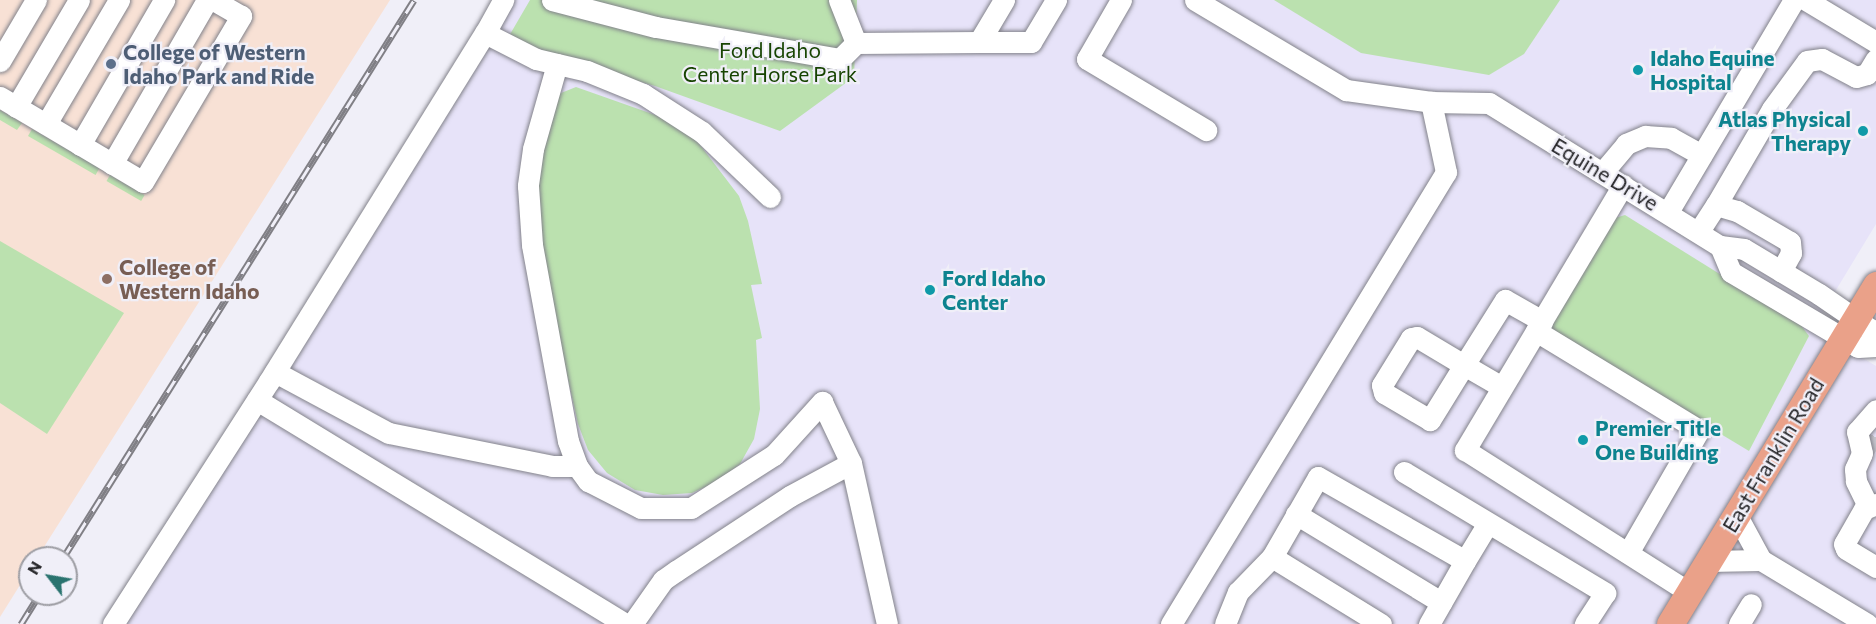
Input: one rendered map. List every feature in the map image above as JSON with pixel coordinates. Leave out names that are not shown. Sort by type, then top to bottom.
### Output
[{"type":"main road","name":"East Franklin Road","points":[[1670,624],[1876,285]]},
{"type":"street","points":[[0,61],[36,0]]},
{"type":"street","points":[[79,0],[8,102],[143,182],[241,16],[213,0]]},
{"type":"street","points":[[46,124],[119,0]]},
{"type":"street","points":[[80,144],[164,0]]},
{"type":"street","points":[[112,164],[207,0]]},
{"type":"street","points":[[113,624],[275,372],[485,33],[503,0]]},
{"type":"street","points":[[552,0],[656,27],[840,59],[856,43],[1031,42],[1056,0]]},
{"type":"street","points":[[839,0],[856,43]]},
{"type":"street","points":[[979,42],[1004,0]]},
{"type":"street","points":[[1121,0],[1087,59],[1206,130]]},
{"type":"street","points":[[1171,624],[1446,172],[1431,102],[1346,90],[1195,0]]},
{"type":"street","points":[[1668,212],[1794,0]]},
{"type":"street","points":[[1806,0],[1830,6],[1876,42]]},
{"type":"street","points":[[485,33],[536,59],[558,64],[644,94],[702,132],[770,197]]},
{"type":"street","points":[[1699,231],[1772,109],[1807,61],[1822,59],[1856,77],[1867,74],[1876,59]]},
{"type":"street","points":[[558,64],[532,148],[528,186],[532,245],[568,441],[577,466],[588,481],[641,508],[691,508],[774,455],[822,402],[851,463],[886,624]]},
{"type":"street","name":"Equine Drive","points":[[1431,102],[1489,103],[1720,246],[1744,249],[1780,272],[1850,329]]},
{"type":"street","points":[[1602,173],[1626,144],[1645,136],[1671,138],[1702,155]]},
{"type":"street","points":[[1623,185],[1465,450],[1689,592]]},
{"type":"street","points":[[1716,205],[1737,211],[1790,242],[1791,253],[1780,272]]},
{"type":"street","name":"Equine Drive","points":[[1720,246],[1731,272],[1850,329]]},
{"type":"street","points":[[1502,387],[1464,366],[1505,300],[1539,326],[1699,430],[1628,553]]},
{"type":"street","points":[[1850,329],[1857,347],[1875,345]]},
{"type":"street","points":[[275,372],[389,433],[552,466],[577,466]]},
{"type":"street","points":[[257,400],[599,618],[625,624]]},
{"type":"street","points":[[1876,400],[1862,409],[1849,433],[1855,469],[1872,505],[1844,544],[1846,549],[1876,567]]},
{"type":"street","points":[[1855,469],[1862,453],[1857,432],[1876,410]]},
{"type":"street","points":[[632,624],[663,580],[790,495],[851,463]]},
{"type":"street","points":[[1404,472],[1605,593],[1586,624]]},
{"type":"street","points":[[1225,624],[1238,592],[1272,557],[1318,477],[1465,561]]},
{"type":"street","points":[[1296,514],[1441,602]]},
{"type":"street","points":[[1736,514],[1761,560],[1867,624]]},
{"type":"street","points":[[1429,624],[1488,523]]},
{"type":"street","points":[[1272,557],[1381,624]]},
{"type":"street","points":[[1708,561],[1761,560]]},
{"type":"street","points":[[1739,624],[1751,604]]},
{"type":"shaded area","name":"College of Western Idaho","points":[[0,0],[390,0],[45,546],[18,546],[18,588],[0,617]]},
{"type":"shaded area","points":[[506,0],[1876,0],[1876,224],[1813,328],[1876,366],[1876,624],[111,624]]},
{"type":"green space","name":"Ford Idaho Center Horse Park","points":[[530,0],[857,0],[854,77],[780,131],[655,86],[505,43]]},
{"type":"green space","points":[[1274,0],[1560,0],[1524,54],[1489,75],[1361,53]]},
{"type":"green space","points":[[576,87],[661,117],[697,141],[739,196],[748,221],[762,284],[751,285],[762,338],[756,340],[760,409],[754,439],[740,464],[716,482],[692,493],[663,495],[635,490],[607,473],[588,450],[578,424],[542,264],[537,156],[556,95]]},
{"type":"green space","points":[[0,110],[22,123],[17,130],[0,120]]},
{"type":"green space","points":[[32,129],[100,168],[96,175],[28,136]]},
{"type":"green space","points":[[110,175],[145,195],[141,201],[106,181]]},
{"type":"green space","points":[[1625,215],[1800,324],[1809,336],[1749,451],[1548,330],[1615,218]]},
{"type":"green space","points":[[0,241],[124,313],[47,434],[0,403]]},
{"type":"tunnel","points":[[1862,453],[1876,431]]},
{"type":"railway","points":[[71,546],[414,0]]},
{"type":"railway","points":[[21,624],[32,606]]},
{"type":"place","name":"College of Western Idaho Park and Ride","points":[[111,64]]},
{"type":"place","name":"Idaho Equine Hospital","points":[[1638,70]]},
{"type":"place","name":"Atlas Physical Therapy","points":[[1863,131]]},
{"type":"place","name":"College of Western Idaho","points":[[107,279]]},
{"type":"place","name":"Ford Idaho Center","points":[[930,290]]},
{"type":"place","name":"Premier Title One Building","points":[[1583,440]]}]
